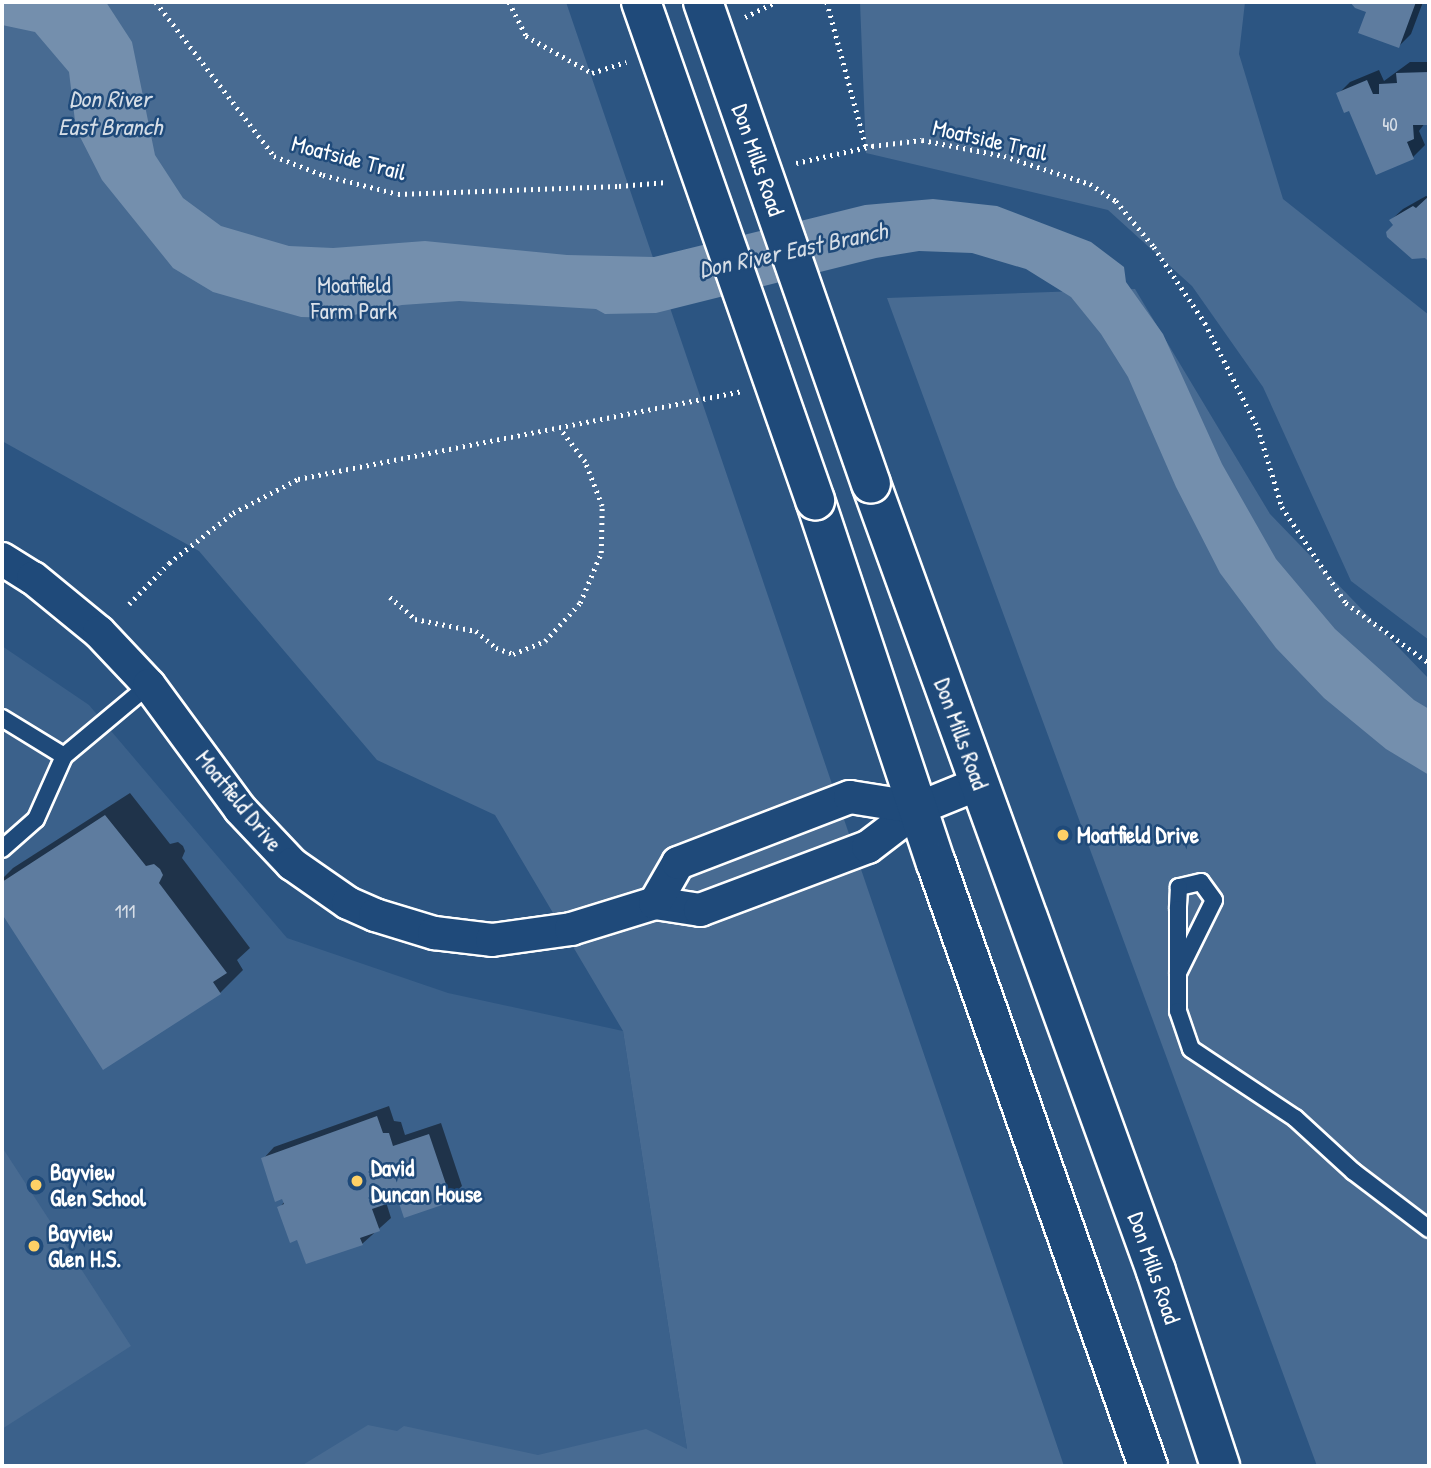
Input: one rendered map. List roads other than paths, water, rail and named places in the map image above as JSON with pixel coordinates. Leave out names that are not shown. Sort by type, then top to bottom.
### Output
[{"type":"main road","points":[[641,2],[1148,1466]]},
{"type":"main road","name":"Don Mills Road","points":[[703,2],[978,784],[1156,1270],[1220,1466]]},
{"type":"street","name":"Moatfield Drive","points":[[2,559],[33,578],[99,632],[149,685],[240,810],[292,864],[348,903],[375,915],[434,933],[492,940],[571,929],[655,904],[700,910],[868,847],[919,808],[978,784]]},
{"type":"street","points":[[655,904],[678,863],[850,797],[919,808]]},
{"type":"lane","points":[[2,849],[36,818],[64,756],[149,685]]},
{"type":"lane","points":[[2,718],[64,756]]},
{"type":"lane","points":[[1178,973],[1214,900],[1201,882],[1179,887],[1178,973],[1178,1011],[1191,1049],[1295,1118],[1354,1172],[1429,1229]]},
{"type":"water","name":"Don River East Branch","points":[[2,2],[106,2],[132,42],[155,155],[183,198],[221,226],[289,246],[333,248],[425,241],[567,255],[654,257],[865,205],[933,199],[997,206],[1091,242],[1124,267],[1126,282],[1163,334],[1222,464],[1276,559],[1335,629],[1414,700],[1429,709],[1429,775],[1386,749],[1324,698],[1276,648],[1220,573],[1176,487],[1128,377],[1101,334],[1071,297],[1026,269],[972,253],[919,251],[876,258],[656,313],[605,314],[596,309],[459,301],[402,305],[339,318],[301,317],[213,292],[173,268],[102,180],[76,129],[69,72],[35,32],[2,25]]},
{"type":"place","name":"Moatfield Drive","points":[[1063,835]]},
{"type":"place","name":"David Duncan House","points":[[357,1181]]},
{"type":"place","name":"Bayview Glen School","points":[[36,1185]]},
{"type":"place","name":"Bayview Glen H.S.","points":[[34,1246]]},
{"type":"park label","name":"Moatfield Farm Park","points":[[354,298]]}]
